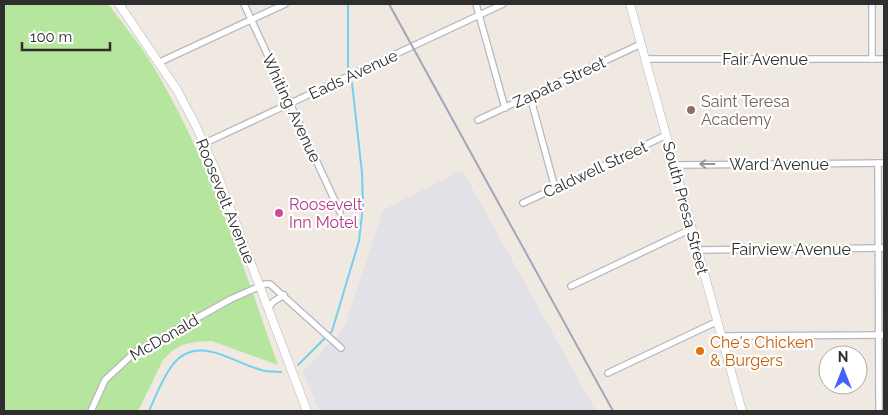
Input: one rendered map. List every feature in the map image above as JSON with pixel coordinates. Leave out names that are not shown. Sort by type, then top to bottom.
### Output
[{"type":"main road","name":"Roosevelt Avenue","points":[[120,4],[177,90],[204,144],[307,411]]},
{"type":"main road","name":"South Presa Street","points":[[630,4],[742,411]]},
{"type":"street","name":"Whiting Avenue","points":[[244,4],[340,212]]},
{"type":"street","points":[[160,62],[285,4]]},
{"type":"street","points":[[476,4],[505,108]]},
{"type":"street","name":"Eads Avenue","points":[[204,144],[503,4]]},
{"type":"street","points":[[872,4],[872,59]]},
{"type":"street","name":"Zapata Street","points":[[478,120],[641,44]]},
{"type":"street","name":"Fair Avenue","points":[[645,59],[884,59]]},
{"type":"street","points":[[530,96],[555,188]]},
{"type":"street","name":"Caldwell Street","points":[[523,203],[666,135]]},
{"type":"street","points":[[879,411],[881,163]]},
{"type":"street","name":"Ward Avenue","points":[[674,165],[881,163]]},
{"type":"street","points":[[571,286],[691,229]]},
{"type":"street","name":"Fairview Avenue","points":[[697,250],[881,248]]},
{"type":"street","points":[[259,286],[270,284],[341,348]]},
{"type":"street","name":"McDonald","points":[[91,411],[106,380],[134,353],[259,286]]},
{"type":"street","points":[[268,309],[273,302],[284,296]]},
{"type":"street","points":[[608,373],[716,322]]},
{"type":"street","points":[[720,336],[881,335]]},
{"type":"shaded area","points":[[462,170],[596,411],[319,411],[303,372],[345,326],[383,210]]},
{"type":"green space","points":[[4,4],[108,4],[131,34],[148,58],[173,101],[208,175],[278,365],[212,341],[195,342],[182,345],[163,360],[138,411],[4,411]]},
{"type":"waterway","points":[[348,4],[348,67]]},
{"type":"waterway","points":[[298,365],[332,331],[359,241],[363,206],[362,173],[352,83]]},
{"type":"waterway","points":[[149,411],[169,370],[179,358],[190,352],[202,350],[214,352],[265,371],[281,372]]},
{"type":"railway","points":[[389,4],[613,411]]},
{"type":"place","name":"Saint Teresa Academy","points":[[691,110]]},
{"type":"place","name":"Roosevelt Inn Motel","points":[[279,213]]},
{"type":"place","name":"Che's Chicken & Burgers","points":[[700,351]]}]
